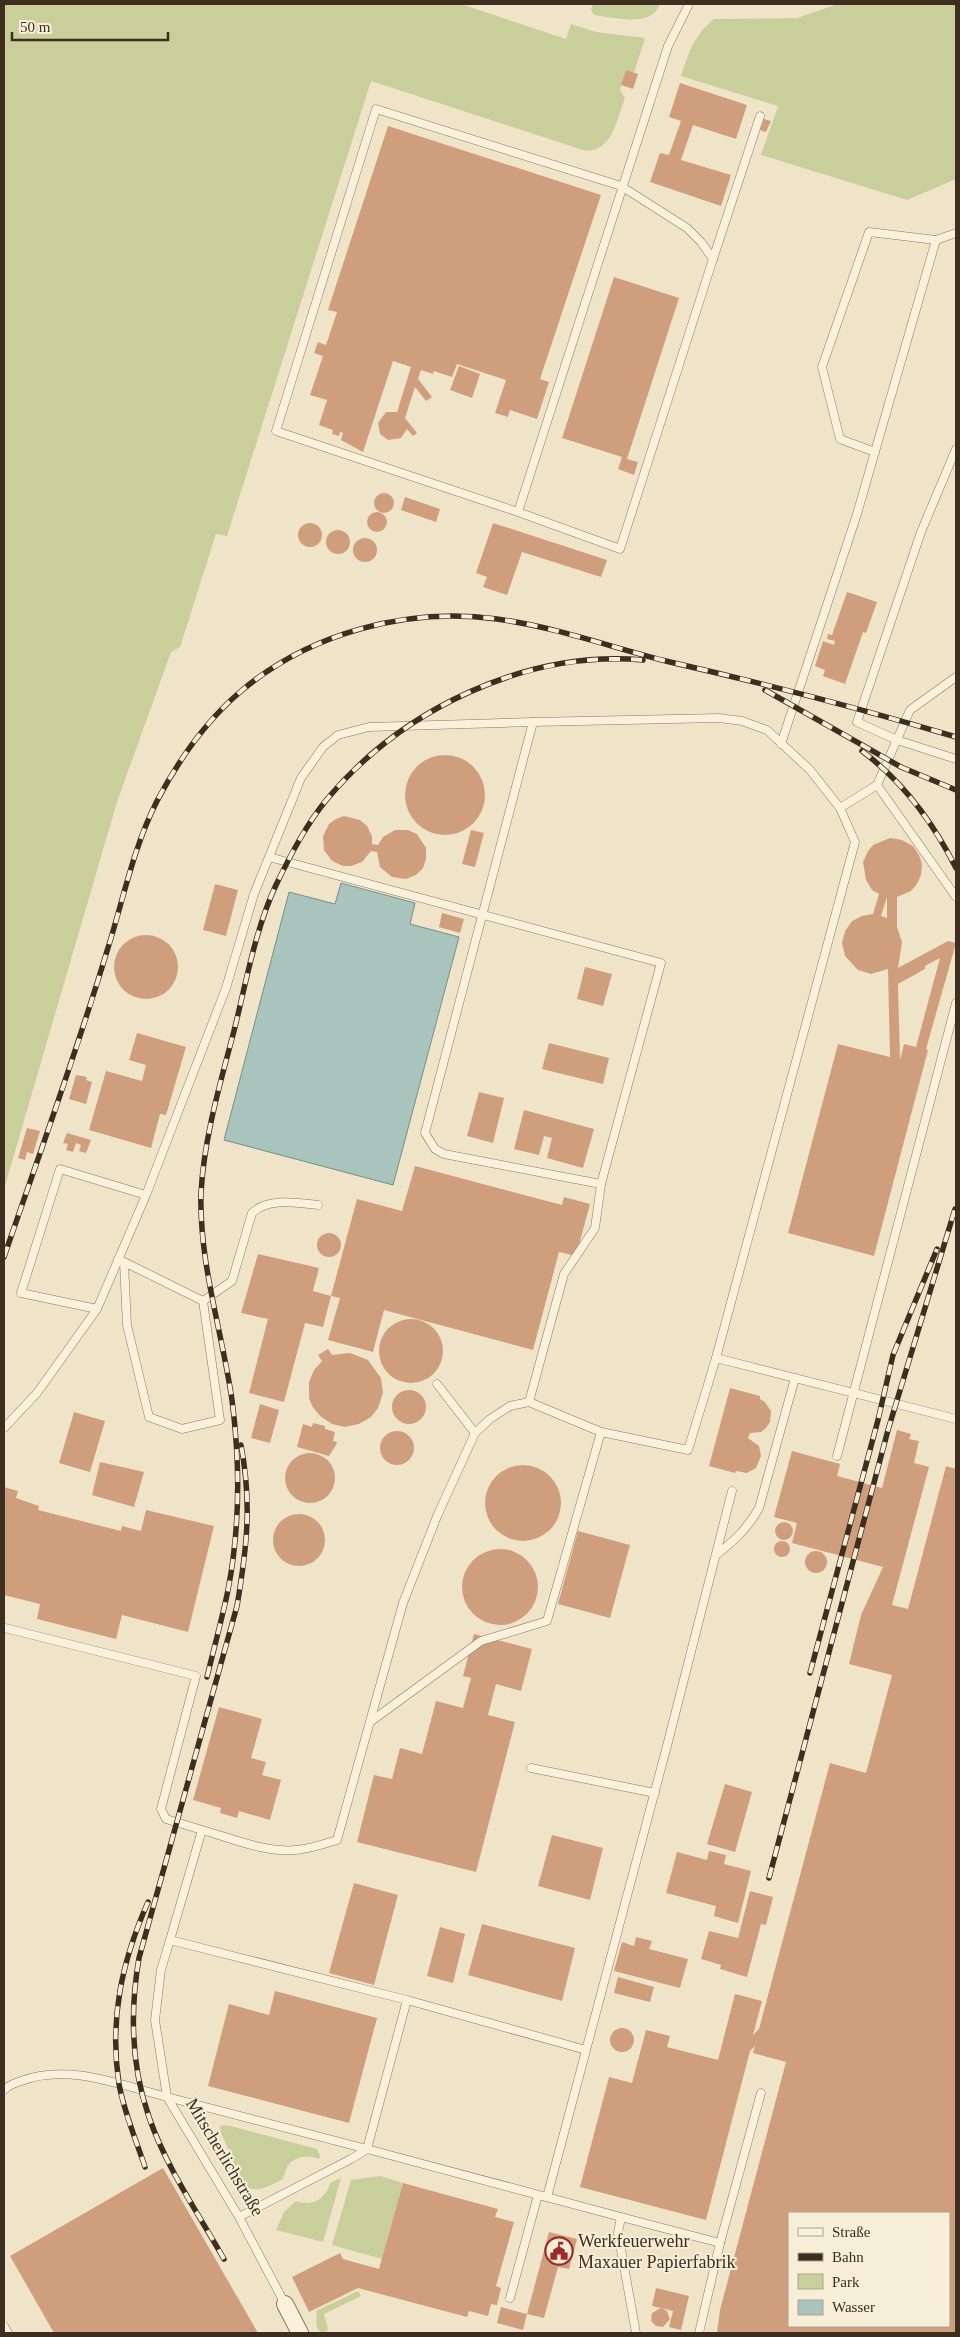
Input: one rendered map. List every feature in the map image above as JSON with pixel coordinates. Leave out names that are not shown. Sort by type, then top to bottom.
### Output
[{"type":"street","name":"Mitscherlichstraße","points":[[285,2304],[300,2333]]},
{"type":"lane","points":[[518,512],[668,46],[689,4]]},
{"type":"lane","points":[[713,259],[702,242],[687,228],[622,186],[376,109],[276,431],[518,512],[620,549],[760,116]]},
{"type":"lane","points":[[875,452],[840,439],[822,367],[868,232],[936,240],[956,233]]},
{"type":"lane","points":[[782,744],[857,514],[936,240]]},
{"type":"lane","points":[[956,449],[921,532],[857,722],[897,740],[956,759]]},
{"type":"lane","points":[[840,808],[877,785],[910,710],[956,678]]},
{"type":"lane","points":[[4,1428],[37,1393],[97,1309],[121,1261],[226,988],[254,894],[301,778],[323,748],[338,735],[369,727],[719,718],[742,721],[767,730],[810,770],[840,808],[855,842],[716,1358],[688,1450],[601,1432],[529,1402],[510,1406],[490,1419],[475,1433],[438,1514],[403,1603],[337,1840],[298,1850],[272,1850],[166,1819],[161,1809],[196,1676],[5,1628]]},
{"type":"lane","points":[[533,722],[425,1133],[435,1149],[444,1154],[601,1184]]},
{"type":"lane","points":[[877,785],[956,897]]},
{"type":"lane","points":[[269,857],[483,913],[661,963],[601,1184],[595,1228],[564,1274],[529,1402]]},
{"type":"lane","points":[[837,1456],[956,1002]]},
{"type":"lane","points":[[97,1309],[21,1294],[60,1169],[146,1195]]},
{"type":"lane","points":[[203,1301],[232,1281],[252,1213],[257,1208],[270,1203],[318,1205]]},
{"type":"lane","points":[[121,1261],[203,1301]]},
{"type":"lane","points":[[121,1261],[126,1325],[149,1417],[182,1429],[220,1420],[203,1301]]},
{"type":"lane","points":[[716,1358],[956,1419]]},
{"type":"lane","points":[[716,1555],[735,1540],[751,1523],[759,1508],[795,1378]]},
{"type":"lane","points":[[437,1384],[475,1433]]},
{"type":"lane","points":[[370,1722],[481,1641],[547,1621],[601,1432]]},
{"type":"lane","points":[[547,2197],[655,1793],[732,1491]]},
{"type":"lane","points":[[531,1768],[655,1793]]},
{"type":"lane","points":[[202,1830],[161,1970],[156,2020],[167,2097],[720,2243]]},
{"type":"lane","points":[[170,1940],[407,2000],[586,2050]]},
{"type":"lane","points":[[239,2217],[367,2149],[407,2000]]},
{"type":"lane","name":"Mitscherlichstraße","points":[[4,2090],[30,2078],[68,2074],[92,2077],[167,2097],[239,2217],[285,2304]]},
{"type":"lane","points":[[699,2333],[720,2243],[760,2093]]},
{"type":"lane","points":[[510,2298],[538,2195]]},
{"type":"lane","points":[[621,2217],[618,2233],[636,2333]]},
{"type":"lane","points":[[4,2326],[8,2333]]},
{"type":"green space","points":[[4,4],[461,4],[566,39],[571,24],[596,32],[645,38],[634,73],[626,70],[620,90],[625,98],[613,132],[602,146],[595,150],[586,151],[371,81],[227,536],[216,534],[180,647],[171,652],[117,802],[4,1189]]},
{"type":"green space","points":[[593,4],[658,4],[659,6],[654,13],[647,17],[620,19],[594,15],[591,10]]},
{"type":"green space","points":[[838,4],[956,4],[956,179],[907,200],[761,155],[778,106],[681,76],[693,44],[707,25],[714,19],[797,18]]},
{"type":"green space","points":[[227,2125],[317,2149],[320,2156],[319,2159],[306,2156],[295,2159],[287,2167],[283,2179],[264,2188],[249,2188],[244,2185],[221,2133],[220,2126]]},
{"type":"green space","points":[[380,2176],[403,2183],[382,2259],[332,2245],[351,2180]]},
{"type":"green space","points":[[341,2178],[323,2242],[276,2230],[284,2212],[296,2201],[308,2203],[318,2200],[328,2189],[330,2183]]},
{"type":"green space","points":[[358,2291],[361,2296],[324,2314],[328,2330],[323,2333],[318,2329],[316,2311]]},
{"type":"water","points":[[341,883],[415,903],[410,924],[459,937],[393,1185],[224,1140],[289,892],[335,904]]},
{"type":"building","points":[[626,70],[638,74],[633,89],[621,85]]},
{"type":"building","points":[[680,83],[747,105],[736,139],[693,125],[681,160],[731,175],[721,206],[650,182],[660,153],[669,155],[681,121],[669,117]]},
{"type":"building","points":[[764,119],[771,121],[766,132],[760,130]]},
{"type":"building","points":[[388,126],[601,195],[540,379],[549,382],[537,419],[510,410],[508,417],[495,413],[506,380],[457,364],[452,377],[434,371],[433,374],[421,370],[418,379],[432,397],[426,401],[415,387],[405,418],[417,433],[413,436],[407,429],[401,438],[388,440],[380,434],[378,423],[386,412],[397,412],[411,367],[393,361],[363,452],[341,440],[343,433],[340,432],[339,436],[332,434],[333,430],[319,425],[327,400],[310,395],[323,356],[314,353],[318,342],[326,345],[337,312],[328,310]]},
{"type":"building","points":[[614,277],[679,298],[627,459],[638,462],[634,475],[618,469],[622,457],[562,438]]},
{"type":"building","points":[[459,366],[480,374],[472,398],[450,390]]},
{"type":"building","points":[[384,493],[391,496],[394,503],[391,510],[384,513],[377,510],[374,503],[377,496]]},
{"type":"building","points":[[405,497],[440,509],[436,522],[401,510]]},
{"type":"building","points":[[377,512],[384,515],[387,522],[384,529],[377,532],[370,529],[367,522],[370,515]]},
{"type":"building","points":[[310,523],[319,526],[322,535],[319,544],[310,547],[301,544],[298,535],[301,526]]},
{"type":"building","points":[[493,523],[607,560],[601,577],[522,552],[507,595],[483,587],[487,577],[476,573]]},
{"type":"building","points":[[338,530],[347,533],[350,542],[347,551],[338,554],[329,551],[326,542],[329,533]]},
{"type":"building","points":[[365,538],[374,541],[377,550],[374,559],[365,562],[356,559],[353,550],[356,541]]},
{"type":"building","points":[[847,592],[877,602],[866,633],[863,632],[845,684],[823,676],[825,670],[815,666],[823,641],[834,645],[835,641],[827,639],[828,634],[832,635]]},
{"type":"building","points":[[437,755],[453,755],[474,766],[485,787],[485,803],[474,824],[453,835],[437,835],[423,829],[411,817],[405,803],[405,787],[411,773],[423,761]]},
{"type":"building","points":[[344,816],[360,820],[367,826],[372,836],[372,844],[378,845],[383,837],[395,830],[408,830],[417,834],[426,848],[426,859],[423,868],[416,875],[406,879],[392,877],[380,867],[377,852],[371,851],[362,862],[351,866],[343,866],[332,861],[324,850],[323,836],[329,824]]},
{"type":"building","points":[[471,830],[484,833],[475,867],[462,864]]},
{"type":"building","points":[[890,838],[902,840],[913,846],[922,864],[921,875],[917,884],[911,891],[897,897],[897,927],[902,942],[898,968],[948,941],[956,943],[926,1049],[928,1050],[874,1256],[788,1233],[838,1044],[890,1057],[888,969],[871,974],[858,970],[845,956],[842,943],[845,931],[852,921],[862,916],[873,914],[879,894],[872,890],[866,880],[863,862],[873,845]],"holes":[[[887,897],[887,918],[881,916]],[[940,958],[916,1047],[904,1044],[900,1060],[898,984]]]},
{"type":"building","points":[[215,884],[238,890],[226,936],[203,930]]},
{"type":"building","points":[[442,913],[464,919],[460,933],[439,927]]},
{"type":"building","points":[[140,935],[152,935],[169,944],[176,955],[178,967],[176,979],[169,990],[152,999],[140,999],[128,994],[119,985],[114,973],[114,961],[119,949],[128,940]]},
{"type":"building","points":[[585,967],[612,974],[603,1006],[577,999]]},
{"type":"building","points":[[137,1033],[186,1047],[166,1115],[160,1114],[151,1148],[89,1130],[106,1071],[142,1081],[146,1065],[129,1060]]},
{"type":"building","points":[[549,1043],[609,1058],[603,1084],[542,1069]]},
{"type":"building","points":[[76,1075],[87,1077],[86,1080],[92,1082],[86,1104],[69,1099]]},
{"type":"building","points":[[479,1092],[504,1098],[493,1143],[467,1136]]},
{"type":"building","points":[[524,1110],[594,1129],[583,1168],[547,1158],[552,1138],[544,1136],[539,1155],[514,1149]]},
{"type":"building","points":[[27,1128],[40,1131],[33,1154],[27,1152],[25,1160],[18,1158]]},
{"type":"building","points":[[67,1133],[91,1140],[86,1153],[79,1151],[81,1145],[76,1143],[73,1152],[66,1150],[68,1144],[63,1143]]},
{"type":"building","points":[[415,1166],[562,1205],[564,1197],[590,1204],[576,1256],[559,1252],[533,1350],[384,1310],[373,1352],[328,1340],[340,1298],[331,1296],[357,1199],[402,1211]]},
{"type":"building","points":[[329,1233],[334,1234],[340,1240],[340,1250],[334,1256],[329,1257],[324,1256],[318,1250],[317,1245],[318,1240],[324,1234]]},
{"type":"building","points":[[258,1254],[319,1268],[313,1291],[331,1296],[323,1327],[305,1323],[284,1402],[249,1393],[268,1319],[241,1313]]},
{"type":"building","points":[[411,1319],[429,1325],[437,1333],[443,1351],[437,1369],[429,1377],[411,1383],[393,1377],[385,1369],[379,1351],[385,1333],[393,1325]]},
{"type":"building","points":[[328,1349],[332,1355],[350,1353],[368,1360],[381,1378],[383,1393],[378,1408],[371,1417],[359,1424],[345,1427],[332,1424],[320,1416],[312,1406],[309,1398],[309,1382],[314,1370],[322,1361],[318,1355]]},
{"type":"building","points":[[730,1388],[760,1396],[760,1399],[765,1402],[771,1411],[770,1422],[766,1428],[761,1432],[750,1433],[748,1438],[759,1446],[761,1456],[756,1468],[747,1473],[736,1471],[735,1473],[709,1466]]},
{"type":"building","points":[[409,1390],[421,1395],[426,1407],[421,1419],[409,1424],[397,1419],[392,1407],[397,1395]]},
{"type":"building","points":[[260,1404],[279,1410],[270,1443],[251,1438]]},
{"type":"building","points":[[74,1412],[105,1421],[90,1472],[59,1463]]},
{"type":"building","points":[[313,1423],[325,1426],[325,1429],[335,1432],[333,1441],[337,1442],[329,1456],[297,1447],[303,1424],[312,1427]]},
{"type":"building","points":[[897,1430],[911,1434],[909,1439],[919,1441],[914,1463],[929,1467],[892,1605],[908,1609],[946,1466],[956,1469],[956,2333],[717,2333],[720,2310],[786,2062],[753,2053],[755,2046],[750,2051],[706,2220],[580,2187],[609,2077],[632,2083],[646,2030],[670,2036],[667,2047],[718,2060],[735,1994],[762,2001],[753,2035],[759,2029],[830,1763],[866,1773],[892,1675],[849,1664],[861,1615],[883,1567],[792,1543],[797,1523],[774,1517],[792,1451],[840,1464],[837,1476],[882,1488]]},
{"type":"building","points":[[397,1431],[409,1436],[414,1448],[409,1460],[397,1465],[385,1460],[380,1448],[385,1436]]},
{"type":"building","points":[[310,1453],[328,1460],[335,1478],[328,1496],[310,1503],[292,1496],[285,1478],[292,1460]]},
{"type":"building","points":[[100,1462],[144,1472],[134,1507],[92,1495]]},
{"type":"building","points":[[523,1465],[537,1468],[550,1476],[558,1489],[561,1503],[558,1517],[550,1530],[537,1538],[523,1541],[509,1538],[496,1530],[488,1517],[485,1503],[488,1489],[496,1476],[509,1468]]},
{"type":"building","points":[[4,1487],[18,1491],[16,1498],[39,1506],[38,1510],[121,1531],[122,1526],[141,1531],[146,1510],[214,1526],[188,1632],[122,1615],[116,1639],[37,1619],[40,1604],[4,1595]]},
{"type":"building","points":[[294,1514],[304,1514],[318,1521],[325,1535],[325,1545],[318,1559],[304,1566],[294,1566],[284,1562],[277,1555],[273,1545],[273,1535],[277,1525],[284,1518]]},
{"type":"building","points":[[780,1522],[788,1522],[793,1527],[791,1538],[780,1540],[775,1535],[775,1527]]},
{"type":"building","points":[[578,1531],[630,1545],[610,1618],[558,1604]]},
{"type":"building","points":[[782,1541],[788,1543],[790,1549],[788,1555],[782,1557],[776,1555],[774,1549],[776,1543]]},
{"type":"building","points":[[500,1549],[514,1552],[527,1560],[535,1573],[538,1587],[535,1601],[527,1614],[514,1622],[500,1625],[486,1622],[473,1614],[465,1601],[462,1587],[465,1573],[473,1560],[486,1552]]},
{"type":"building","points":[[816,1551],[824,1554],[827,1562],[824,1570],[816,1573],[808,1570],[805,1562],[808,1554]]},
{"type":"building","points":[[474,1634],[532,1649],[521,1691],[496,1684],[488,1715],[515,1722],[476,1872],[357,1842],[374,1775],[392,1779],[400,1748],[422,1754],[436,1701],[463,1708],[471,1678],[463,1676]]},
{"type":"building","points":[[219,1707],[262,1719],[251,1758],[266,1762],[262,1775],[281,1780],[270,1820],[239,1811],[237,1818],[220,1813],[221,1808],[193,1800]]},
{"type":"building","points":[[725,1784],[752,1792],[735,1852],[707,1844]]},
{"type":"building","points":[[552,1835],[603,1848],[590,1900],[538,1886]]},
{"type":"building","points":[[709,1851],[726,1855],[724,1864],[751,1871],[738,1923],[714,1916],[716,1906],[666,1893],[677,1852],[707,1860]]},
{"type":"building","points":[[354,1883],[398,1895],[374,1985],[329,1973]]},
{"type":"building","points":[[750,1891],[773,1897],[766,1925],[761,1924],[747,1977],[720,1969],[721,1965],[701,1959],[709,1931],[738,1938]]},
{"type":"building","points":[[482,1924],[575,1948],[562,2001],[468,1975]]},
{"type":"building","points":[[440,1927],[465,1934],[453,1983],[427,1976]]},
{"type":"building","points":[[636,1937],[652,1941],[649,1949],[688,1959],[680,1988],[614,1971],[622,1942],[634,1946]]},
{"type":"building","points":[[618,1977],[654,1987],[650,2002],[614,1993]]},
{"type":"building","points":[[275,1991],[377,2018],[349,2123],[208,2086],[229,2004],[269,2015]]},
{"type":"building","points":[[622,2028],[631,2031],[634,2040],[631,2049],[622,2052],[613,2049],[610,2040],[613,2031]]},
{"type":"building","points":[[163,2168],[258,2333],[54,2333],[10,2256]]},
{"type":"building","points":[[403,2183],[498,2209],[495,2217],[514,2222],[496,2286],[501,2288],[497,2305],[491,2304],[488,2316],[469,2311],[467,2317],[358,2288],[309,2312],[292,2277],[340,2253],[343,2259],[379,2269]]},
{"type":"building","points":[[549,2232],[577,2239],[569,2269],[558,2267],[544,2318],[527,2314]]},
{"type":"building","points":[[656,2288],[689,2296],[681,2330],[669,2327],[673,2311],[662,2308],[667,2311],[670,2319],[663,2327],[656,2326],[651,2321],[652,2313],[661,2308],[652,2306]]},
{"type":"building","points":[[501,2307],[527,2314],[523,2330],[497,2323]]},
{"type":"railway","points":[[4,1257],[83,1028],[141,837],[157,801],[183,757],[215,716],[240,692],[267,671],[297,654],[328,640],[394,621],[463,616],[497,619],[563,632],[670,662],[814,697],[956,737]]},
{"type":"railway","points":[[207,1677],[226,1601],[232,1567],[238,1495],[235,1423],[228,1374],[207,1271],[201,1219],[201,1193],[205,1152],[213,1111],[262,920],[276,885],[300,839],[328,798],[358,766],[392,737],[430,713],[470,692],[512,676],[555,665],[599,659],[643,660]]},
{"type":"railway","points":[[765,690],[901,767],[956,790]]},
{"type":"railway","points":[[862,751],[877,763],[916,804],[938,835],[956,868]]},
{"type":"railway","points":[[769,1878],[888,1430],[955,1209]]},
{"type":"railway","points":[[810,1673],[878,1420],[893,1355],[937,1249]]},
{"type":"railway","points":[[224,2259],[173,2172],[156,2136],[143,2098],[139,2078],[133,2018],[139,1958],[237,1606],[247,1526],[246,1487],[241,1445]]},
{"type":"railway","points":[[145,2167],[121,2094],[116,2060],[116,2036],[117,2013],[125,1968],[131,1946],[148,1902]]},
{"type":"place","name":"Werkfeuerwehr Maxauer Papierfabrik","points":[[559,2251]]}]
